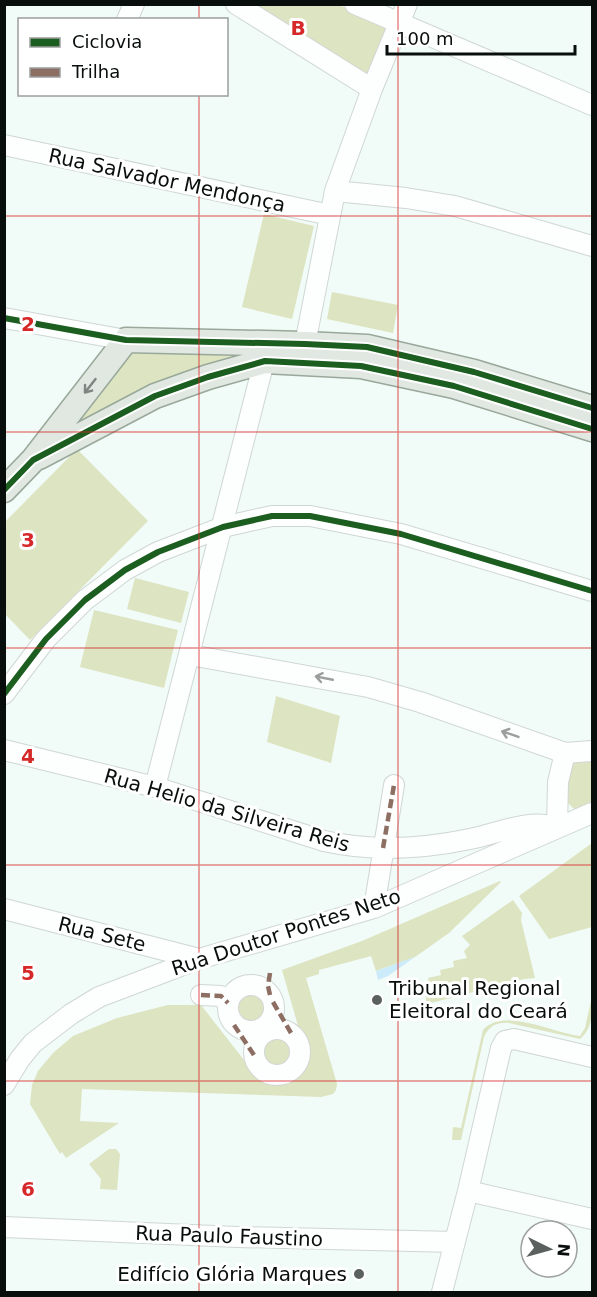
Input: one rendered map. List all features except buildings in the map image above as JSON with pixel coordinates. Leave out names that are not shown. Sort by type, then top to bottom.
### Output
[{"type":"main road","points":[[4,490],[33,460],[126,340],[267,352],[361,366],[414,367]]},
{"type":"main road","points":[[33,460],[155,396],[267,352],[305,344],[367,347],[454,386],[590,418]]},
{"type":"street","points":[[128,18],[134,4]]},
{"type":"street","points":[[236,4],[372,89]]},
{"type":"street","points":[[355,4],[592,105]]},
{"type":"street","points":[[305,344],[335,191],[372,89],[407,4]]},
{"type":"street","name":"Rua Salvador Mendonça","points":[[4,145],[330,215]]},
{"type":"street","points":[[335,191],[396,196],[455,206],[592,246]]},
{"type":"street","points":[[4,318],[126,340]]},
{"type":"street","points":[[155,786],[267,352]]},
{"type":"street","points":[[4,694],[46,639],[85,600],[125,570],[158,552],[223,527],[272,516],[310,516],[401,534],[592,591]]},
{"type":"street","points":[[190,655],[368,687],[420,702],[566,753],[592,751]]},
{"type":"street","name":"Rua Helio da Silveira Reis","points":[[4,750],[155,786],[324,841],[352,847],[420,847],[469,839],[539,823],[557,828]]},
{"type":"street","points":[[557,828],[558,782],[566,753]]},
{"type":"street","points":[[374,908],[393,785]]},
{"type":"street","name":"Rua Doutor Pontes Neto","points":[[4,1085],[33,1043],[70,1014],[109,993],[199,959],[374,908],[592,813]]},
{"type":"street","name":"Rua Sete","points":[[4,909],[199,959]]},
{"type":"street","points":[[201,995],[221,996],[228,1003],[230,1019],[254,1055],[256,1063],[267,1074],[282,1075],[289,1072],[299,1061],[300,1054],[296,1039],[267,986],[270,973]]},
{"type":"street","points":[[228,1003],[236,990],[242,986],[258,986],[272,998],[272,1017],[262,1028],[248,1032],[234,1025]]},
{"type":"street","points":[[254,1055],[257,1040],[262,1034],[276,1029],[291,1033]]},
{"type":"street","points":[[442,1293],[501,1048],[505,1041],[514,1039],[592,1056]]},
{"type":"street","points":[[468,1191],[592,1219]]},
{"type":"street","name":"Rua Paulo Faustino","points":[[4,1227],[238,1237],[454,1242]]},
{"type":"green space","points":[[251,5],[339,5],[386,24],[388,27],[370,78]]},
{"type":"green space","points":[[264,214],[314,226],[292,319],[242,307]]},
{"type":"green space","points":[[332,292],[398,305],[393,333],[327,319]]},
{"type":"green space","points":[[130,352],[230,352],[235,354],[235,357],[78,430],[63,428]]},
{"type":"green space","points":[[77,449],[148,521],[30,640],[5,614],[5,522]]},
{"type":"green space","points":[[135,578],[189,592],[181,623],[127,609]]},
{"type":"green space","points":[[94,610],[178,630],[164,688],[80,667]]},
{"type":"green space","points":[[276,696],[340,716],[331,763],[267,742]]},
{"type":"green space","points":[[592,758],[592,803],[574,809],[565,800],[567,771],[573,760]]},
{"type":"green space","points":[[592,843],[592,927],[549,939],[519,896]]},
{"type":"green space","points":[[500,881],[449,933],[415,957],[376,971],[371,956],[319,970],[319,974],[306,978],[337,1084],[333,1094],[321,1097],[82,1089],[80,1121],[119,1123],[66,1158],[62,1152],[60,1154],[30,1104],[32,1085],[38,1071],[53,1053],[73,1036],[117,1018],[168,1005],[201,1005],[258,1076],[267,1081],[286,1081],[296,1074],[304,1061],[305,1050],[282,970],[362,941]]},
{"type":"green space","points":[[513,900],[522,913],[521,920],[535,978],[427,1004],[425,994],[416,997],[413,987],[429,983],[428,978],[441,975],[440,970],[454,967],[453,961],[467,958],[464,951],[470,945],[462,936]]},
{"type":"green space","points":[[252,992],[263,996],[267,1007],[263,1018],[252,1022],[241,1018],[237,1007],[241,996]]},
{"type":"green space","points":[[592,996],[590,1025],[580,1039],[509,1023],[497,1024],[488,1030],[484,1037],[461,1140],[452,1140],[453,1127],[461,1128],[483,1030],[492,1024],[515,1021],[580,1036],[585,1028]]},
{"type":"green space","points":[[278,1038],[289,1042],[293,1053],[289,1064],[278,1068],[267,1064],[263,1053],[267,1042]]},
{"type":"green space","points":[[109,1149],[116,1149],[120,1154],[117,1190],[100,1189],[101,1179],[89,1164]]},
{"type":"water","points":[[415,957],[388,976],[378,980],[376,971]]},
{"type":"marked path","points":[[383,848],[394,785]]},
{"type":"marked path","points":[[270,973],[268,986],[270,995]]},
{"type":"marked path","points":[[201,995],[221,996],[228,1003]]},
{"type":"marked path","points":[[273,1002],[291,1033]]},
{"type":"marked path","points":[[234,1025],[254,1055]]},
{"type":"cycle path","points":[[4,318],[126,340],[367,347],[474,372],[592,408]]},
{"type":"cycle path","points":[[4,490],[33,460],[155,396],[208,377],[265,361],[361,366],[454,386],[592,429]]},
{"type":"cycle path","points":[[4,694],[46,639],[85,600],[125,570],[158,552],[223,527],[272,516],[310,516],[401,534],[592,591]]},
{"type":"place","name":"Tribunal Regional Eleitoral do Ceará","points":[[377,1000]]},
{"type":"place","name":"Edifício Glória Marques","points":[[359,1274]]}]
